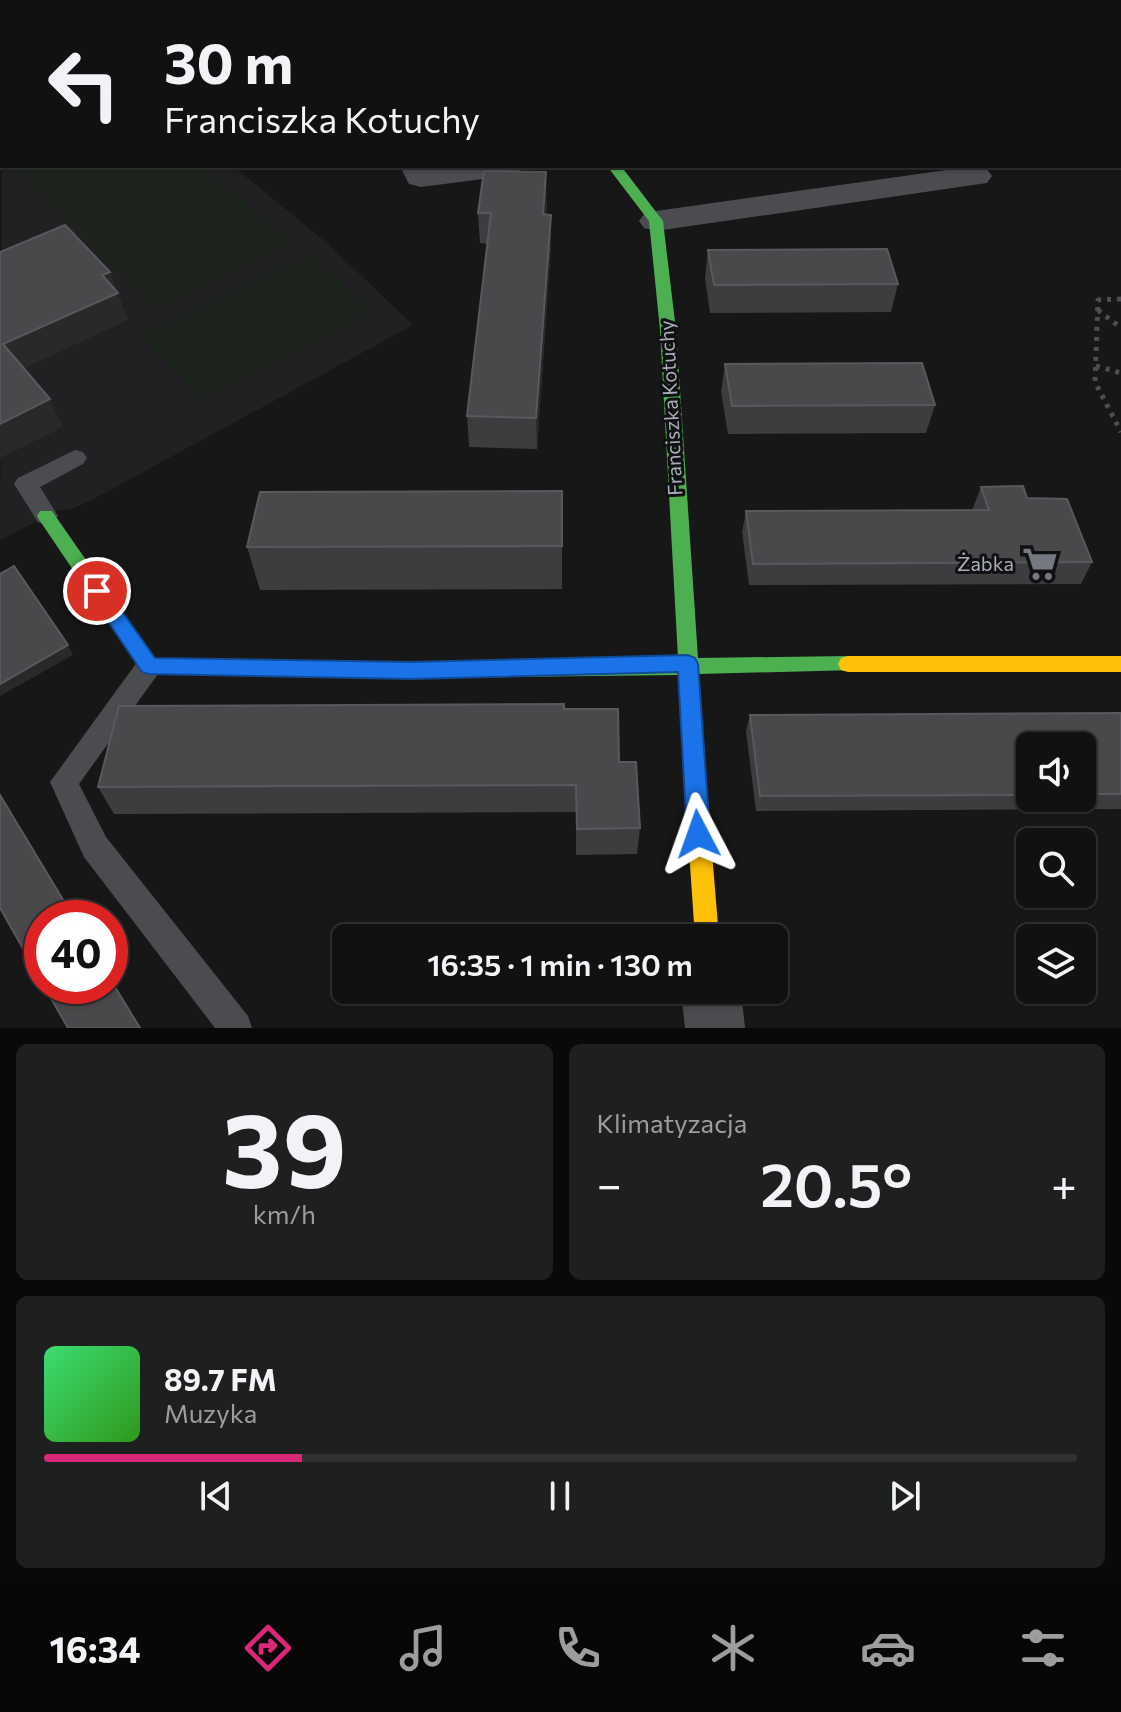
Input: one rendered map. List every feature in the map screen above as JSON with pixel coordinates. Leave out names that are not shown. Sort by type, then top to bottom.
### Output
[{"type":"street","points":[[419,171],[471,168]]},
{"type":"street","points":[[616,168],[656,221],[975,176]]},
{"type":"street","name":"Franciszka Kotuchy","points":[[656,221],[668,330],[706,924]]},
{"type":"street","points":[[46,516],[149,666],[412,670],[688,664],[1121,664]]},
{"type":"street","points":[[712,1004],[715,1028]]},
{"type":"lane","points":[[46,516],[26,484],[75,458]]},
{"type":"lane","points":[[149,666],[64,782],[95,847],[236,1028]]},
{"type":"path","points":[[1121,299],[1098,300],[1095,382],[1121,432]]},
{"type":"path","points":[[1097,309],[1121,328]]},
{"type":"path","points":[[1096,366],[1121,373]]},
{"type":"shaded area","points":[[2,168],[235,168],[327,243],[413,325],[92,500],[56,511],[0,540]]},
{"type":"shaded area","points":[[16,168],[204,168],[292,243],[154,308]]},
{"type":"shaded area","points":[[309,255],[374,310],[201,400],[139,336]]},
{"type":"building","points":[[484,171],[546,172],[543,214],[551,215],[536,418],[467,416],[491,213],[478,213]]},
{"type":"building","points":[[65,225],[110,272],[102,275],[118,293],[3,344],[50,399],[0,424],[0,252]]},
{"type":"building","points":[[887,249],[898,284],[714,285],[708,250]]},
{"type":"building","points":[[922,363],[935,405],[732,406],[725,364]]},
{"type":"building","points":[[1023,486],[1027,498],[1067,499],[1092,562],[753,564],[746,511],[989,510],[981,487]]},
{"type":"building","points":[[562,491],[562,546],[247,547],[260,492]]},
{"type":"building","points":[[14,566],[68,645],[0,684],[0,574]]},
{"type":"building","points":[[564,704],[564,709],[618,709],[619,762],[636,762],[640,828],[577,829],[576,785],[98,787],[119,706]]},
{"type":"building","points":[[1121,713],[1121,794],[1096,794],[1096,732],[1016,732],[1016,795],[760,796],[750,715]]},
{"type":"building","points":[[0,795],[63,900],[24,900],[24,950],[0,908]]},
{"type":"building","points":[[54,1004],[125,1004],[140,1028],[68,1028]]},
{"type":"traffic: fast","points":[[616,168],[656,221],[668,330],[696,792]]},
{"type":"traffic: fast","points":[[46,516],[149,666],[412,670],[848,664]]},
{"type":"traffic: slow","points":[[848,664],[1121,664]]},
{"type":"traffic: slow","points":[[696,792],[706,924]]},
{"type":"place","name":"Żabka","points":[[1040,564]]},
{"type":"route","points":[[97,591],[149,666],[412,670],[688,664],[698,834]]}]
